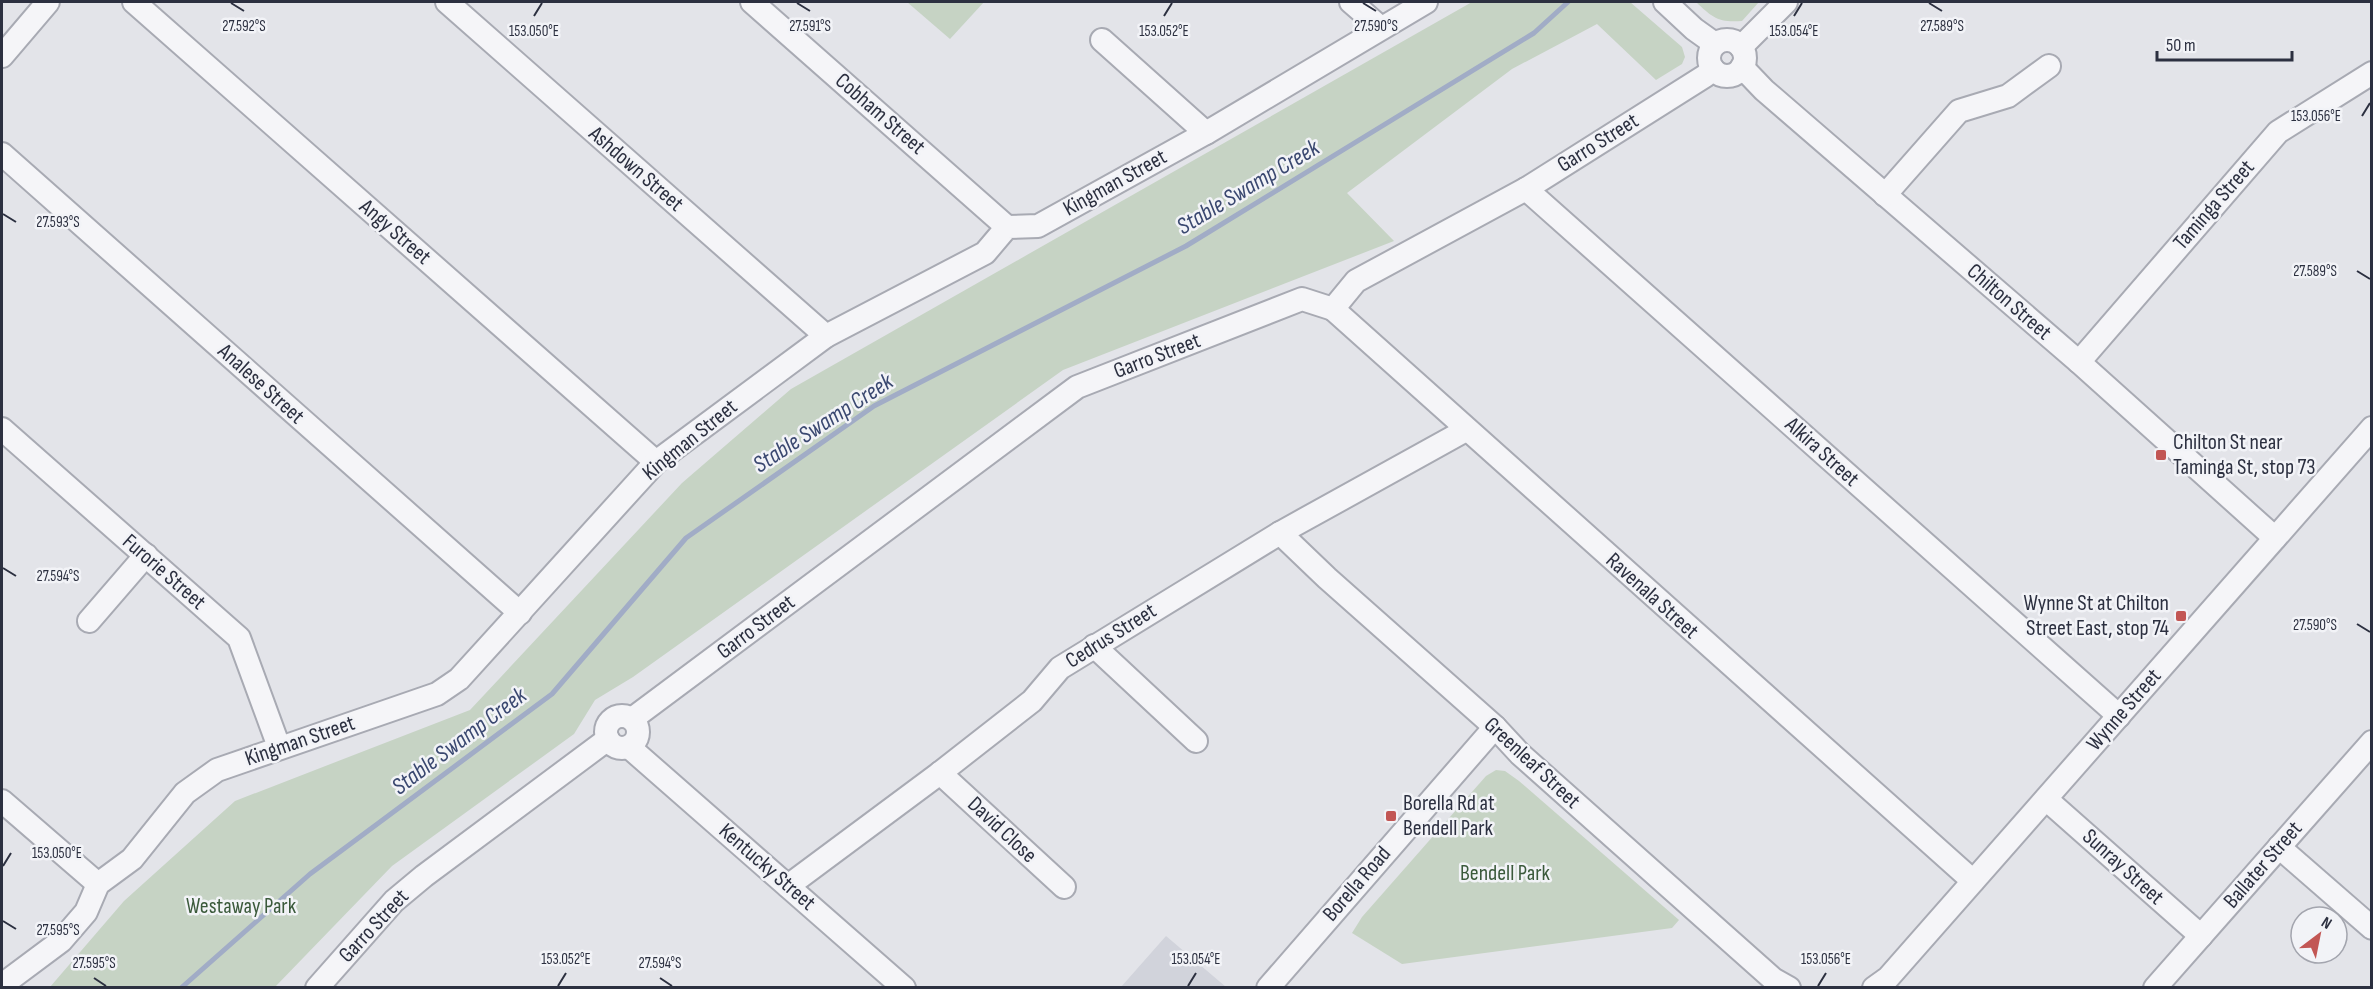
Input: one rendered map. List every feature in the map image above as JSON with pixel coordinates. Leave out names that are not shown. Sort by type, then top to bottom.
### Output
[{"type":"street","points":[[2,56],[48,2]]},
{"type":"street","name":"Angy Street","points":[[134,2],[656,462]]},
{"type":"street","name":"Ashdown Street","points":[[447,2],[826,336]]},
{"type":"street","name":"Cobham Street","points":[[752,2],[1007,227]]},
{"type":"street","points":[[1351,2],[1381,28]]},
{"type":"street","name":"Kingman Street","points":[[2,985],[61,941],[86,912],[98,884],[132,858],[185,793],[217,770],[437,694],[459,679],[656,462],[826,336],[985,253],[1007,227],[1038,226],[1206,133],[1426,2]]},
{"type":"street","points":[[1665,2],[1694,29],[1715,44]]},
{"type":"street","points":[[1741,57],[1728,40],[1715,44],[1709,56],[1713,69],[1720,74],[1730,75],[1741,57],[1786,2]]},
{"type":"street","points":[[1102,40],[1206,133]]},
{"type":"street","name":"Chilton Street","points":[[1741,57],[1764,90],[2079,362],[2275,538]]},
{"type":"street","points":[[1885,195],[1959,111],[2007,96],[2049,66]]},
{"type":"street","name":"Garro Street","points":[[632,719],[1077,387],[1302,300],[1333,309],[1356,280],[1526,189],[1713,69]]},
{"type":"street","name":"Taminga Street","points":[[2079,362],[2278,132],[2372,73]]},
{"type":"street","name":"Analese Street","points":[[2,154],[520,613]]},
{"type":"street","name":"Alkira Street","points":[[1526,189],[2119,716]]},
{"type":"street","name":"Ravenala Street","points":[[1333,309],[1973,881]]},
{"type":"street","name":"Wynne Street","points":[[1874,987],[1888,978],[2372,428]]},
{"type":"street","name":"Furorie Street","points":[[2,429],[239,638],[279,747]]},
{"type":"street","name":"Cedrus Street","points":[[788,885],[940,773],[1032,701],[1060,668],[1280,533],[1466,430]]},
{"type":"street","name":"Greenleaf Street","points":[[1280,533],[1327,578],[1495,727],[1520,754],[1707,921],[1773,979],[1789,987]]},
{"type":"street","points":[[89,621],[146,555]]},
{"type":"street","points":[[1094,646],[1196,741]]},
{"type":"street","points":[[622,716],[632,719],[638,728],[639,736],[629,747],[617,748],[608,739],[606,729],[612,720],[622,716]]},
{"type":"street","name":"Borella Road","points":[[1268,987],[1495,727]]},
{"type":"street","name":"Garro Street","points":[[317,987],[394,901],[424,876],[608,739]]},
{"type":"street","name":"Ballater Street","points":[[2155,987],[2372,742]]},
{"type":"street","name":"Kentucky Street","points":[[629,747],[904,987]]},
{"type":"street","name":"David Close","points":[[940,773],[1064,887]]},
{"type":"street","name":"Sunray Street","points":[[2046,799],[2200,936]]},
{"type":"street","points":[[2,801],[98,884]]},
{"type":"street","points":[[2279,847],[2372,928]]},
{"type":"shaded area","points":[[1166,936],[1226,987],[1121,987]]},
{"type":"green space","points":[[907,2],[984,2],[950,39]]},
{"type":"green space","name":"Westaway Park","points":[[1472,2],[1630,2],[1682,47],[1685,57],[1682,64],[1656,80],[1597,24],[1512,69],[1347,193],[1394,241],[1063,370],[633,677],[595,700],[574,734],[392,866],[275,987],[50,987],[124,901],[235,801],[470,710],[682,483],[791,389]]},
{"type":"green space","points":[[1696,2],[1759,2],[1742,21],[1727,21],[1716,18]]},
{"type":"green space","name":"Bendell Park","points":[[1496,770],[1505,771],[1519,781],[1679,920],[1672,928],[1402,964],[1352,933],[1362,917],[1486,776]]},
{"type":"waterway","name":"Stable Swamp Creek","points":[[181,988],[310,874],[552,694],[686,538],[874,406],[1186,246],[1534,33],[1568,2]]},
{"type":"place","name":"Chilton St near Taminga St, stop 73","points":[[2161,455]]},
{"type":"place","name":"Wynne St at Chilton Street East, stop 74","points":[[2181,616]]},
{"type":"place","name":"Borella Rd at Bendell Park","points":[[1391,816]]}]
